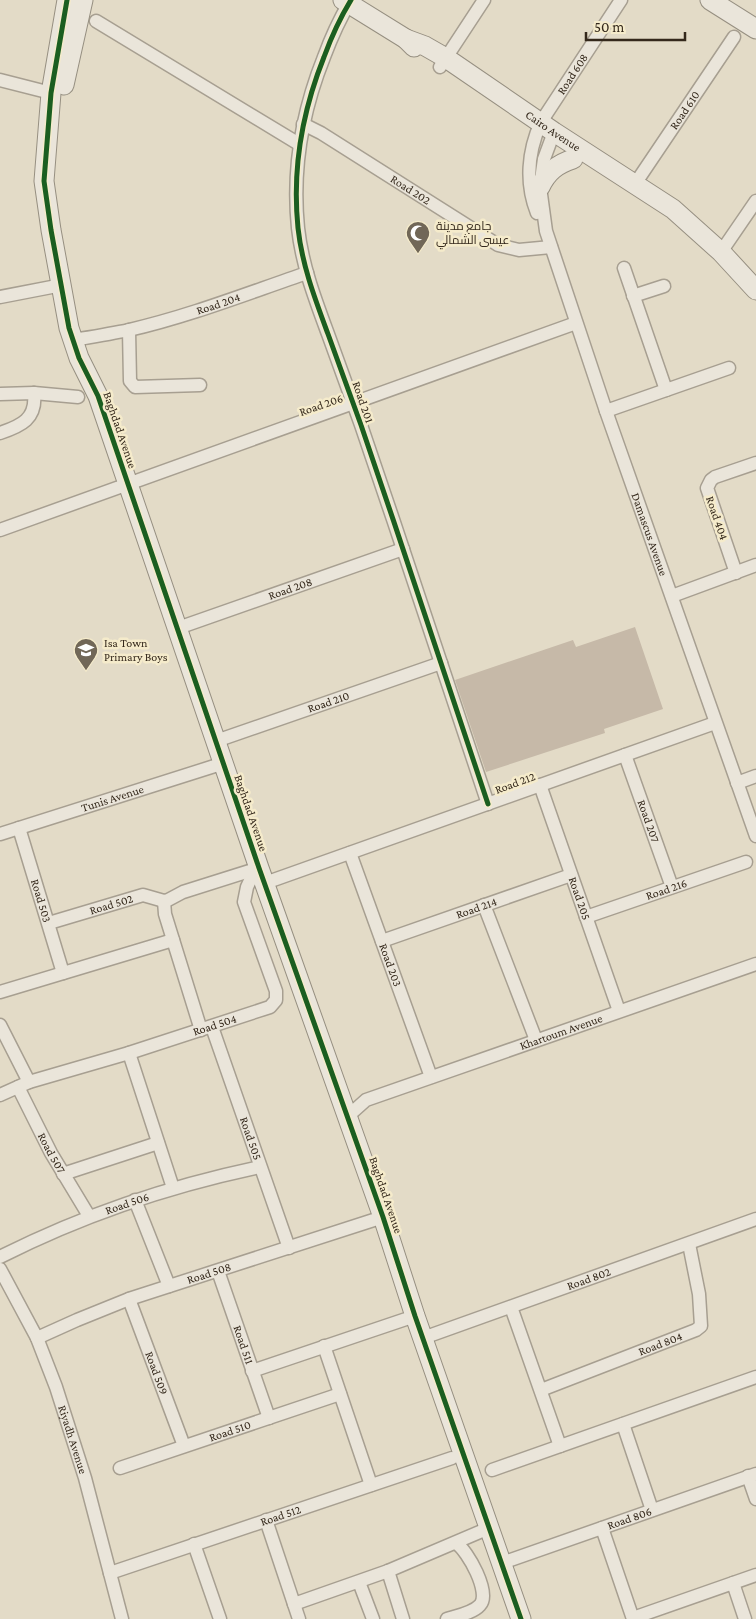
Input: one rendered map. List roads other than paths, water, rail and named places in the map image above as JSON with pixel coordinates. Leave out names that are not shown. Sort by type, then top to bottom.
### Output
[{"type":"street","name":"Baghdad Avenue","points":[[46,194],[52,175],[59,117],[66,40],[67,0]]},
{"type":"street","name":"Baghdad Avenue","points":[[83,0],[66,40],[51,93],[44,175],[52,236],[73,340],[79,358],[98,396],[224,763],[260,874],[383,1217],[521,1619]]},
{"type":"street","points":[[443,62],[484,0]]},
{"type":"street","name":"Road 608","points":[[545,132],[621,0]]},
{"type":"street","points":[[710,0],[756,30]]},
{"type":"street","name":"Cairo Avenue","points":[[348,1],[406,39],[425,46],[443,62],[545,132],[635,184],[673,209],[721,252],[756,290]]},
{"type":"street","name":"Road 201","points":[[348,1],[315,79],[299,144],[296,179],[300,242],[307,273],[403,549],[488,804]]},
{"type":"street","points":[[96,21],[299,144]]},
{"type":"street","name":"Road 610","points":[[635,184],[734,37]]},
{"type":"street","points":[[0,80],[51,93]]},
{"type":"street","name":"Road 202","points":[[303,124],[321,133],[498,245],[519,250],[551,247]]},
{"type":"street","name":"Cairo Avenue","points":[[545,132],[573,159],[670,218],[696,230]]},
{"type":"street","name":"Damascus Avenue","points":[[545,132],[540,187],[546,231]]},
{"type":"street","name":"Damascus Avenue","points":[[545,132],[532,149],[529,179],[534,207],[546,231],[606,411],[756,836]]},
{"type":"street","points":[[540,187],[544,179],[556,166],[573,159]]},
{"type":"street","points":[[721,252],[756,201]]},
{"type":"street","points":[[624,268],[666,390]]},
{"type":"street","name":"Road 204","points":[[73,340],[129,330],[200,310],[307,273]]},
{"type":"street","points":[[0,297],[62,285]]},
{"type":"street","points":[[633,296],[664,286]]},
{"type":"street","name":"Road 206","points":[[0,530],[576,323]]},
{"type":"street","points":[[129,330],[130,381],[135,387],[200,385]]},
{"type":"street","points":[[606,411],[729,368]]},
{"type":"street","points":[[0,434],[19,426],[29,418],[34,406],[34,393]]},
{"type":"street","points":[[0,394],[34,393],[78,397]]},
{"type":"street","name":"Road 404","points":[[736,573],[707,488],[711,480],[756,463]]},
{"type":"street","name":"Road 208","points":[[178,628],[403,549]]},
{"type":"street","points":[[672,596],[756,565]]},
{"type":"street","name":"Road 210","points":[[216,741],[441,663]]},
{"type":"street","name":"Road 212","points":[[260,874],[350,853],[715,723]]},
{"type":"street","name":"Road 207","points":[[625,755],[672,888]]},
{"type":"street","name":"Tunis Avenue","points":[[0,834],[224,763]]},
{"type":"street","points":[[737,783],[756,776]]},
{"type":"street","name":"Road 205","points":[[540,785],[619,1011]]},
{"type":"street","name":"Road 503","points":[[19,828],[63,973]]},
{"type":"street","name":"Road 203","points":[[350,853],[431,1077]]},
{"type":"street","name":"Road 216","points":[[586,917],[746,862]]},
{"type":"street","points":[[206,1028],[173,940],[165,914],[164,901],[183,892],[260,874]]},
{"type":"street","name":"Road 504","points":[[23,1085],[266,1010],[274,1004],[276,991],[244,902],[247,887],[260,874]]},
{"type":"street","name":"Road 214","points":[[382,941],[571,875]]},
{"type":"street","name":"Road 502","points":[[49,923],[143,896],[164,901]]},
{"type":"street","points":[[484,905],[536,1040]]},
{"type":"street","points":[[0,992],[173,940]]},
{"type":"street","name":"Khartoum Avenue","points":[[347,1117],[366,1100],[756,964]]},
{"type":"street","name":"Road 507","points":[[0,1026],[23,1085],[63,1174],[89,1216]]},
{"type":"street","name":"Road 505","points":[[206,1028],[289,1248]]},
{"type":"street","points":[[129,1053],[173,1188]]},
{"type":"street","points":[[0,1095],[23,1085]]},
{"type":"street","name":"Khartoum Avenue","points":[[340,1095],[366,1100]]},
{"type":"street","points":[[63,1174],[158,1143]]},
{"type":"street","name":"Road 506","points":[[0,1257],[89,1216],[135,1200],[173,1188],[260,1167]]},
{"type":"street","points":[[135,1200],[169,1286]]},
{"type":"street","name":"Road 508","points":[[37,1338],[128,1299],[383,1217]]},
{"type":"street","name":"Road 802","points":[[423,1338],[756,1219]]},
{"type":"street","name":"Road 804","points":[[540,1390],[696,1330],[701,1326],[699,1294],[688,1244]]},
{"type":"street","name":"Riyadh Avenue","points":[[0,1269],[37,1338],[56,1387],[71,1432],[122,1619]]},
{"type":"street","name":"Road 511","points":[[218,1271],[269,1418]]},
{"type":"street","name":"Road 509","points":[[128,1299],[184,1446]]},
{"type":"street","points":[[511,1307],[560,1446]]},
{"type":"street","points":[[252,1371],[416,1316]]},
{"type":"street","points":[[324,1346],[372,1485]]},
{"type":"street","points":[[492,1470],[756,1377]]},
{"type":"street","name":"Road 510","points":[[120,1468],[340,1394]]},
{"type":"street","points":[[622,1424],[652,1510]]},
{"type":"street","name":"Road 512","points":[[110,1573],[452,1458]]},
{"type":"street","points":[[752,1475],[756,1499]]},
{"type":"street","name":"Road 806","points":[[502,1563],[752,1475]]},
{"type":"street","points":[[266,1520],[299,1619]]},
{"type":"street","points":[[294,1604],[388,1571],[489,1528]]},
{"type":"street","points":[[602,1528],[633,1618],[756,1575]]},
{"type":"street","points":[[447,1619],[478,1608],[484,1598],[471,1560],[465,1550],[456,1543]]},
{"type":"street","points":[[194,1544],[220,1619]]},
{"type":"street","points":[[388,1571],[403,1619]]},
{"type":"street","points":[[359,1582],[373,1619]]},
{"type":"street","points":[[732,1583],[745,1619]]},
{"type":"place","name":"جامع مدينة عيسى الشمالي","points":[[418,254]]},
{"type":"place","name":"Isa Town Primary Boys","points":[[86,671]]}]
